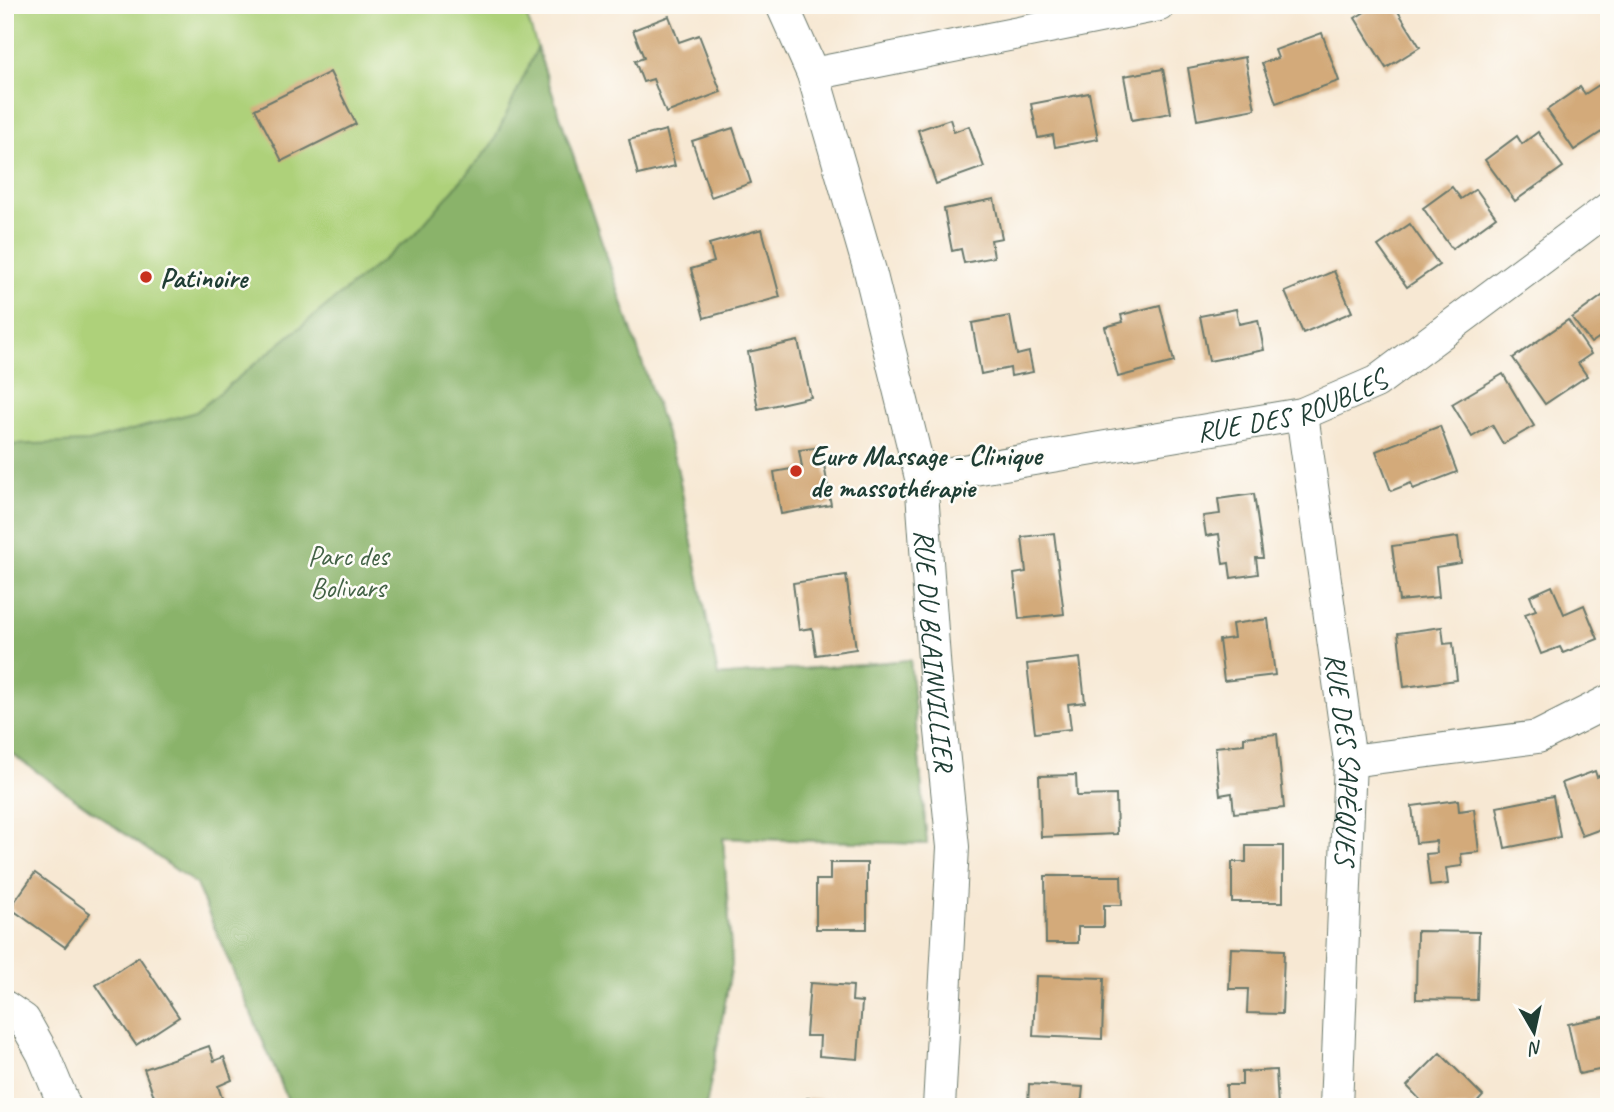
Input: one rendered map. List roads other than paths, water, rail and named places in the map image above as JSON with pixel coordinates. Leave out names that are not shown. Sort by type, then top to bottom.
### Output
[{"type":"street","name":"RUE DU BLAINVILLIER","points":[[782,5],[813,74],[870,271],[921,478],[935,673],[953,848],[939,1107]]},
{"type":"street","points":[[813,74],[1159,5]]},
{"type":"street","name":"RUE DES ROUBLES","points":[[921,478],[1302,414],[1376,382],[1609,208]]},
{"type":"street","name":"RUE DES SAPÈQUES","points":[[1302,414],[1350,761],[1336,1107]]},
{"type":"street","points":[[1350,761],[1538,737],[1609,701]]},
{"type":"street","points":[[5,1007],[24,1020],[43,1054],[65,1107]]},
{"type":"place","name":"Patinoire","points":[[146,277]]},
{"type":"place","name":"Euro Massage - Clinique de massothérapie","points":[[796,471]]},
{"type":"park label","name":"Parc des Bolivars","points":[[348,571]]}]
